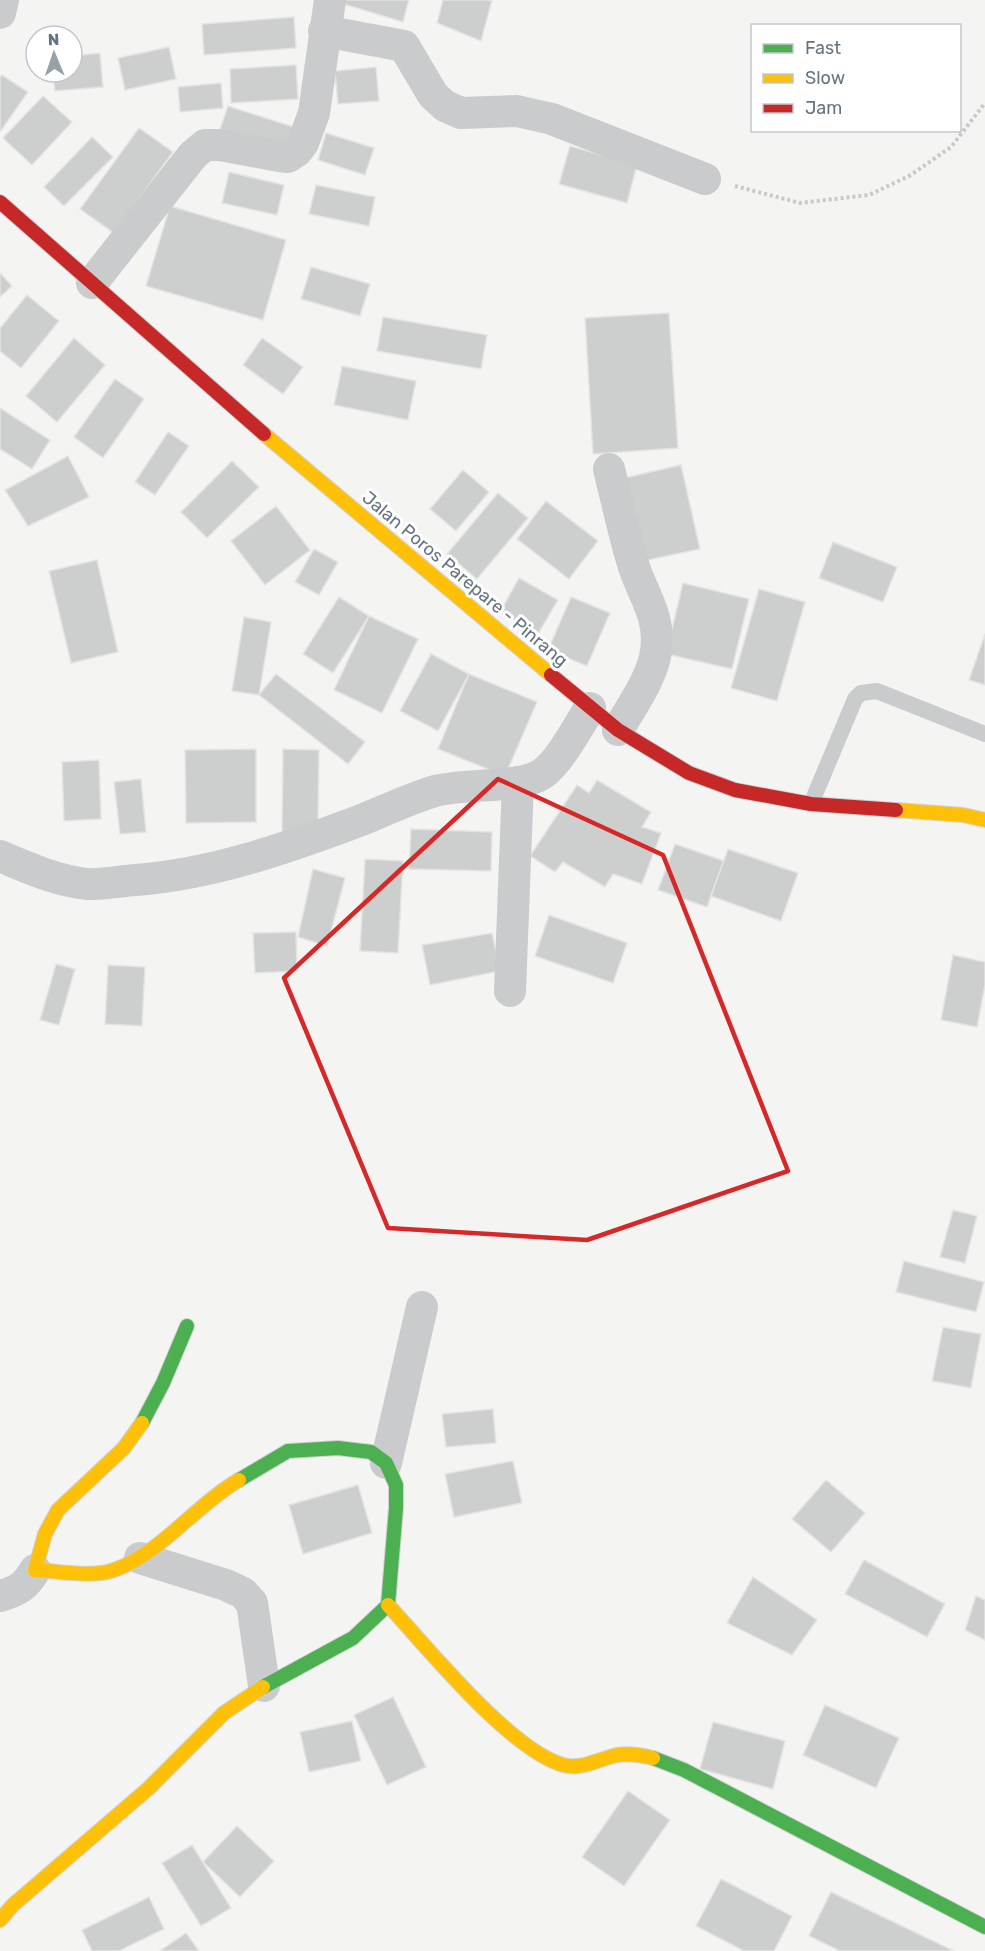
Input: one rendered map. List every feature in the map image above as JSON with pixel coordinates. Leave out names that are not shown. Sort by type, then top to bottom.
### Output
[{"type":"main road","name":"Jalan Poros Parepare - Pinrang","points":[[0,202],[233,408],[618,730],[689,773],[735,790],[811,804],[951,814],[985,820]]},
{"type":"main road","points":[[0,1920],[21,1898],[149,1788],[224,1713],[264,1686],[353,1638],[388,1605],[396,1485],[386,1462],[371,1452],[309,1449],[288,1451],[233,1483],[140,1558],[113,1570],[89,1573],[35,1570],[43,1539],[60,1509],[131,1439],[152,1407],[187,1326]]},
{"type":"main road","points":[[388,1605],[489,1713],[543,1756],[564,1765],[597,1762],[618,1755],[637,1754],[659,1760],[684,1770],[985,1927]]},
{"type":"street","points":[[0,13],[3,0]]},
{"type":"street","points":[[92,283],[193,155],[205,145],[220,145],[288,157],[297,151],[303,143],[314,113],[330,0]]},
{"type":"street","points":[[324,31],[404,46],[433,95],[445,106],[461,113],[517,111],[552,119],[662,160],[705,179]]},
{"type":"street","points":[[609,469],[635,569],[654,614],[657,634],[656,653],[651,669],[618,730]]},
{"type":"street","points":[[0,856],[47,876],[88,884],[162,878],[250,859],[437,791],[467,785],[518,782],[533,778],[553,764],[590,708]]},
{"type":"street","points":[[510,991],[518,782]]},
{"type":"street","points":[[386,1462],[422,1307]]},
{"type":"street","points":[[140,1558],[226,1585],[243,1593],[252,1604],[264,1686]]},
{"type":"street","points":[[0,1596],[12,1593],[28,1583],[35,1570]]},
{"type":"lane","points":[[811,804],[855,699],[861,693],[877,691],[985,734]]},
{"type":"path","points":[[705,179],[800,203],[869,195],[911,175],[951,147],[985,103]]},
{"type":"highlighted area","points":[[498,779],[663,855],[788,1171],[587,1240],[388,1228],[284,978]]},
{"type":"building","points":[[338,0],[409,0],[403,22],[337,2]]},
{"type":"building","points":[[443,0],[492,0],[481,41],[437,23]]},
{"type":"building","points":[[294,17],[296,48],[204,55],[202,24]]},
{"type":"building","points":[[169,47],[176,79],[125,90],[118,58]]},
{"type":"building","points":[[100,53],[103,87],[55,91],[54,84],[84,84],[84,55]]},
{"type":"building","points":[[296,65],[298,99],[231,103],[230,69]]},
{"type":"building","points":[[376,67],[379,101],[338,104],[335,71]]},
{"type":"building","points":[[2,75],[28,92],[0,132],[0,77]]},
{"type":"building","points":[[221,83],[223,108],[180,112],[178,87]]},
{"type":"building","points":[[43,96],[72,122],[32,165],[3,138]]},
{"type":"building","points":[[228,106],[297,128],[290,152],[220,129]]},
{"type":"building","points":[[139,128],[173,152],[114,233],[80,209]]},
{"type":"building","points":[[326,133],[374,148],[365,175],[318,160]]},
{"type":"building","points":[[92,137],[113,157],[64,206],[44,187]]},
{"type":"building","points":[[570,146],[637,165],[627,203],[559,184]]},
{"type":"building","points":[[229,172],[284,185],[277,215],[222,203]]},
{"type":"building","points":[[316,185],[375,197],[369,226],[309,214]]},
{"type":"building","points":[[170,206],[286,240],[263,320],[146,286]]},
{"type":"building","points":[[311,267],[370,284],[360,316],[301,299]]},
{"type":"building","points":[[0,273],[12,286],[0,297]]},
{"type":"building","points":[[27,295],[59,321],[21,368],[0,351],[0,328]]},
{"type":"building","points":[[669,313],[678,448],[593,454],[585,318]]},
{"type":"building","points":[[383,317],[487,335],[481,369],[377,351]]},
{"type":"building","points":[[74,338],[105,365],[57,422],[26,396]]},
{"type":"building","points":[[262,338],[303,367],[283,394],[243,365]]},
{"type":"building","points":[[342,366],[416,381],[408,420],[334,405]]},
{"type":"building","points":[[115,379],[144,399],[103,458],[74,437]]},
{"type":"building","points":[[0,408],[50,440],[32,469],[0,449]]},
{"type":"building","points":[[168,432],[189,446],[155,495],[135,482]]},
{"type":"building","points":[[68,456],[89,497],[28,526],[5,490]]},
{"type":"building","points":[[232,461],[259,487],[207,538],[181,512]]},
{"type":"building","points":[[681,465],[700,549],[643,561],[624,478]]},
{"type":"building","points":[[463,470],[489,492],[456,531],[430,509]]},
{"type":"building","points":[[498,493],[528,518],[477,579],[447,554]]},
{"type":"building","points":[[546,501],[598,541],[569,579],[517,539]]},
{"type":"building","points":[[276,506],[310,550],[265,585],[231,541]]},
{"type":"building","points":[[833,542],[897,567],[883,602],[819,578]]},
{"type":"building","points":[[314,549],[338,562],[319,595],[295,582]]},
{"type":"building","points":[[97,560],[118,652],[71,663],[49,571]]},
{"type":"building","points":[[519,578],[558,600],[538,634],[500,612]]},
{"type":"building","points":[[683,583],[749,599],[732,669],[666,654]]},
{"type":"building","points":[[759,589],[805,602],[777,701],[731,688]]},
{"type":"building","points":[[339,597],[369,616],[333,673],[303,654]]},
{"type":"building","points":[[571,597],[610,613],[587,666],[548,650]]},
{"type":"building","points":[[369,616],[418,639],[382,713],[334,690]]},
{"type":"building","points":[[244,617],[271,622],[259,695],[232,691]]},
{"type":"building","points":[[985,634],[985,685],[969,680]]},
{"type":"building","points":[[431,654],[469,674],[438,731],[400,711]]},
{"type":"building","points":[[276,674],[365,742],[348,764],[259,695]]},
{"type":"building","points":[[469,674],[537,702],[505,776],[438,749]]},
{"type":"building","points":[[256,749],[256,822],[186,823],[185,750]]},
{"type":"building","points":[[283,749],[319,750],[318,833],[282,832]]},
{"type":"building","points":[[99,760],[101,819],[64,821],[62,762]]},
{"type":"building","points":[[141,779],[146,832],[120,834],[114,782]]},
{"type":"building","points":[[597,780],[651,812],[642,827],[661,833],[642,884],[613,874],[605,887],[563,862],[555,872],[530,856],[577,785],[589,793]]},
{"type":"building","points":[[411,829],[492,832],[491,871],[409,869]]},
{"type":"building","points":[[675,844],[724,861],[707,907],[658,890]]},
{"type":"building","points":[[728,849],[798,873],[781,921],[711,896]]},
{"type":"building","points":[[365,859],[403,861],[398,953],[360,951]]},
{"type":"building","points":[[313,869],[345,878],[327,946],[298,937]]},
{"type":"building","points":[[549,915],[627,943],[613,983],[535,956]]},
{"type":"building","points":[[296,932],[297,971],[255,973],[253,933]]},
{"type":"building","points":[[492,933],[500,971],[430,985],[422,945]]},
{"type":"building","points":[[953,955],[985,962],[985,985],[977,1027],[941,1020]]},
{"type":"building","points":[[56,964],[75,969],[59,1025],[40,1020]]},
{"type":"building","points":[[108,965],[145,967],[142,1026],[105,1024]]},
{"type":"building","points":[[953,1210],[977,1216],[965,1263],[940,1257]]},
{"type":"building","points":[[904,1261],[984,1282],[976,1312],[896,1292]]},
{"type":"building","points":[[943,1327],[981,1334],[971,1388],[932,1381]]},
{"type":"building","points":[[493,1409],[496,1443],[446,1447],[442,1414]]},
{"type":"building","points":[[513,1461],[522,1503],[454,1517],[445,1474]]},
{"type":"building","points":[[826,1480],[865,1513],[831,1552],[792,1519]]},
{"type":"building","points":[[358,1485],[372,1533],[303,1554],[289,1505]]},
{"type":"building","points":[[864,1560],[945,1604],[927,1637],[845,1594]]},
{"type":"building","points":[[753,1577],[817,1620],[792,1655],[727,1623]]},
{"type":"building","points":[[976,1596],[985,1600],[985,1640],[965,1630]]},
{"type":"building","points":[[393,1697],[426,1767],[387,1785],[354,1715]]},
{"type":"building","points":[[825,1705],[899,1738],[876,1788],[803,1755]]},
{"type":"building","points":[[352,1721],[361,1761],[309,1772],[300,1732]]},
{"type":"building","points":[[713,1722],[785,1741],[773,1789],[700,1769]]},
{"type":"building","points":[[628,1791],[670,1820],[624,1886],[582,1857]]},
{"type":"building","points":[[237,1826],[274,1861],[240,1897],[203,1862]]},
{"type":"building","points":[[192,1845],[231,1908],[201,1926],[162,1863]]},
{"type":"building","points":[[721,1879],[792,1916],[774,1951],[744,1951],[696,1926]]},
{"type":"building","points":[[831,1892],[954,1951],[840,1951],[809,1936]]},
{"type":"building","points":[[149,1897],[164,1929],[119,1951],[92,1951],[82,1930]]},
{"type":"building","points":[[186,1933],[199,1951],[160,1951]]},
{"type":"traffic: fast","points":[[142,1423],[163,1383],[187,1326]]},
{"type":"traffic: fast","points":[[239,1480],[288,1451],[338,1448],[371,1452],[386,1463],[396,1485],[388,1605],[353,1638],[263,1687]]},
{"type":"traffic: fast","points":[[653,1758],[684,1770],[985,1927]]},
{"type":"traffic: slow","points":[[264,434],[551,675]]},
{"type":"traffic: slow","points":[[896,810],[963,815],[985,820]]},
{"type":"traffic: slow","points":[[142,1423],[124,1448],[58,1510],[45,1534],[35,1570],[96,1574],[131,1563],[147,1553],[223,1490],[239,1480]]},
{"type":"traffic: slow","points":[[388,1605],[494,1719],[542,1755],[570,1766],[584,1765],[622,1754],[653,1758]]},
{"type":"traffic: slow","points":[[0,1920],[13,1905],[149,1788],[224,1713],[263,1687]]},
{"type":"traffic: jam","points":[[0,202],[264,434]]},
{"type":"traffic: jam","points":[[551,675],[618,730],[689,773],[735,790],[811,804],[896,810]]}]
